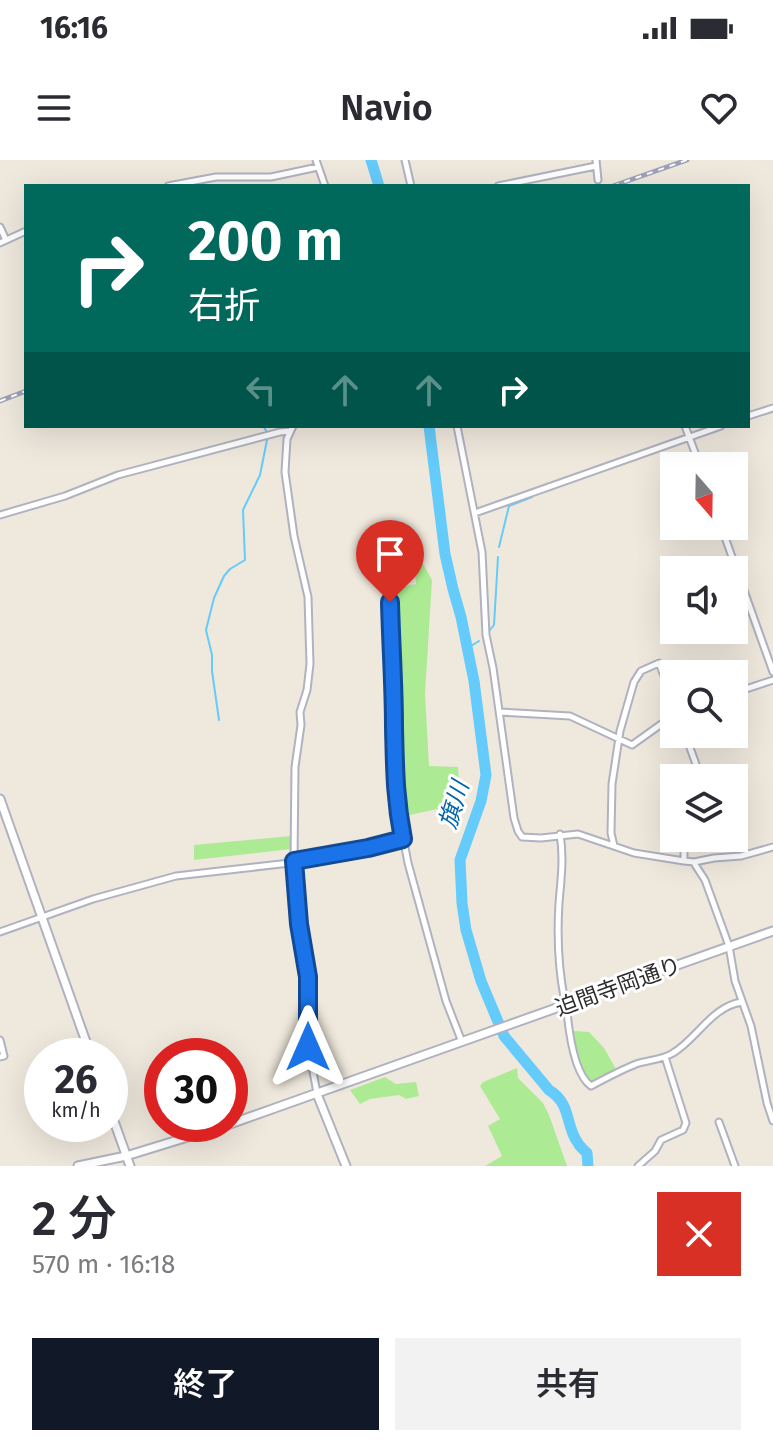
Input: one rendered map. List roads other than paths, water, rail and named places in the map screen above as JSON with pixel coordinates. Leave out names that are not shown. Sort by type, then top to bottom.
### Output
[{"type":"street","points":[[405,160],[411,184]]},
{"type":"street","points":[[179,184],[216,177],[271,177],[317,163],[324,184]]},
{"type":"street","points":[[507,184],[596,163],[598,180]]},
{"type":"street","points":[[0,227],[3,241],[24,232]]},
{"type":"street","points":[[750,415],[773,408]]},
{"type":"street","points":[[457,428],[482,552],[486,635],[514,818],[522,837],[586,835],[634,853],[694,862],[741,856],[773,847]]},
{"type":"street","points":[[686,428],[695,452]]},
{"type":"street","points":[[475,513],[715,428]]},
{"type":"street","points":[[0,515],[65,496],[118,475],[292,429]]},
{"type":"street","points":[[292,429],[285,447],[285,472],[294,536],[308,597],[310,664],[300,712],[295,767],[294,861],[299,924],[308,977],[307,1039],[317,1094],[346,1166]]},
{"type":"street","points":[[726,540],[773,672]]},
{"type":"street","points":[[389,594],[397,806],[446,1001],[463,1042]]},
{"type":"street","points":[[614,846],[611,808],[618,740],[631,689],[645,669],[659,663],[660,666]]},
{"type":"street","points":[[748,688],[773,680]]},
{"type":"street","points":[[499,712],[570,716],[628,744],[635,744],[660,725]]},
{"type":"street","points":[[0,799],[85,1038]]},
{"type":"street","points":[[560,834],[563,863],[558,954],[564,997]]},
{"type":"street","points":[[0,932],[93,899],[176,876],[294,861],[403,839]]},
{"type":"street","points":[[684,852],[684,861]]},
{"type":"street","points":[[694,862],[701,872],[729,946],[735,981],[751,1026],[773,1121]]},
{"type":"street","name":"迫間寺岡通り","points":[[248,1118],[773,931]]},
{"type":"street","points":[[567,1012],[569,1034],[578,1063],[584,1080],[591,1086],[637,1064],[665,1057],[685,1044],[718,1013],[742,1002]]},
{"type":"street","points":[[0,1040],[4,1056],[0,1057]]},
{"type":"street","points":[[638,1166],[655,1151],[661,1140],[683,1130],[686,1123],[665,1057]]},
{"type":"street","points":[[719,1122],[735,1166]]},
{"type":"street","points":[[121,1142],[130,1166]]},
{"type":"street","name":"迫間寺岡通り","points":[[78,1166],[172,1142]]},
{"type":"street","points":[[648,1157],[655,1166]]},
{"type":"waterway","name":"旗川","points":[[371,160],[378,184]]},
{"type":"waterway","points":[[264,428],[267,432]]},
{"type":"waterway","name":"旗川","points":[[429,428],[445,554],[474,681],[486,775],[481,801],[460,860],[466,930],[481,981],[504,1036],[565,1108],[574,1136],[587,1153],[588,1166]]},
{"type":"waterway","points":[[219,720],[206,630],[214,598],[224,576],[245,560],[243,510],[260,475],[267,440]]},
{"type":"waterway","points":[[499,547],[509,506],[532,497]]},
{"type":"waterway","points":[[490,630],[494,625],[498,557]]},
{"type":"waterway","points":[[466,649],[479,641]]},
{"type":"railway","points":[[619,184],[687,160]]},
{"type":"railway","points":[[0,401],[24,392]]}]
